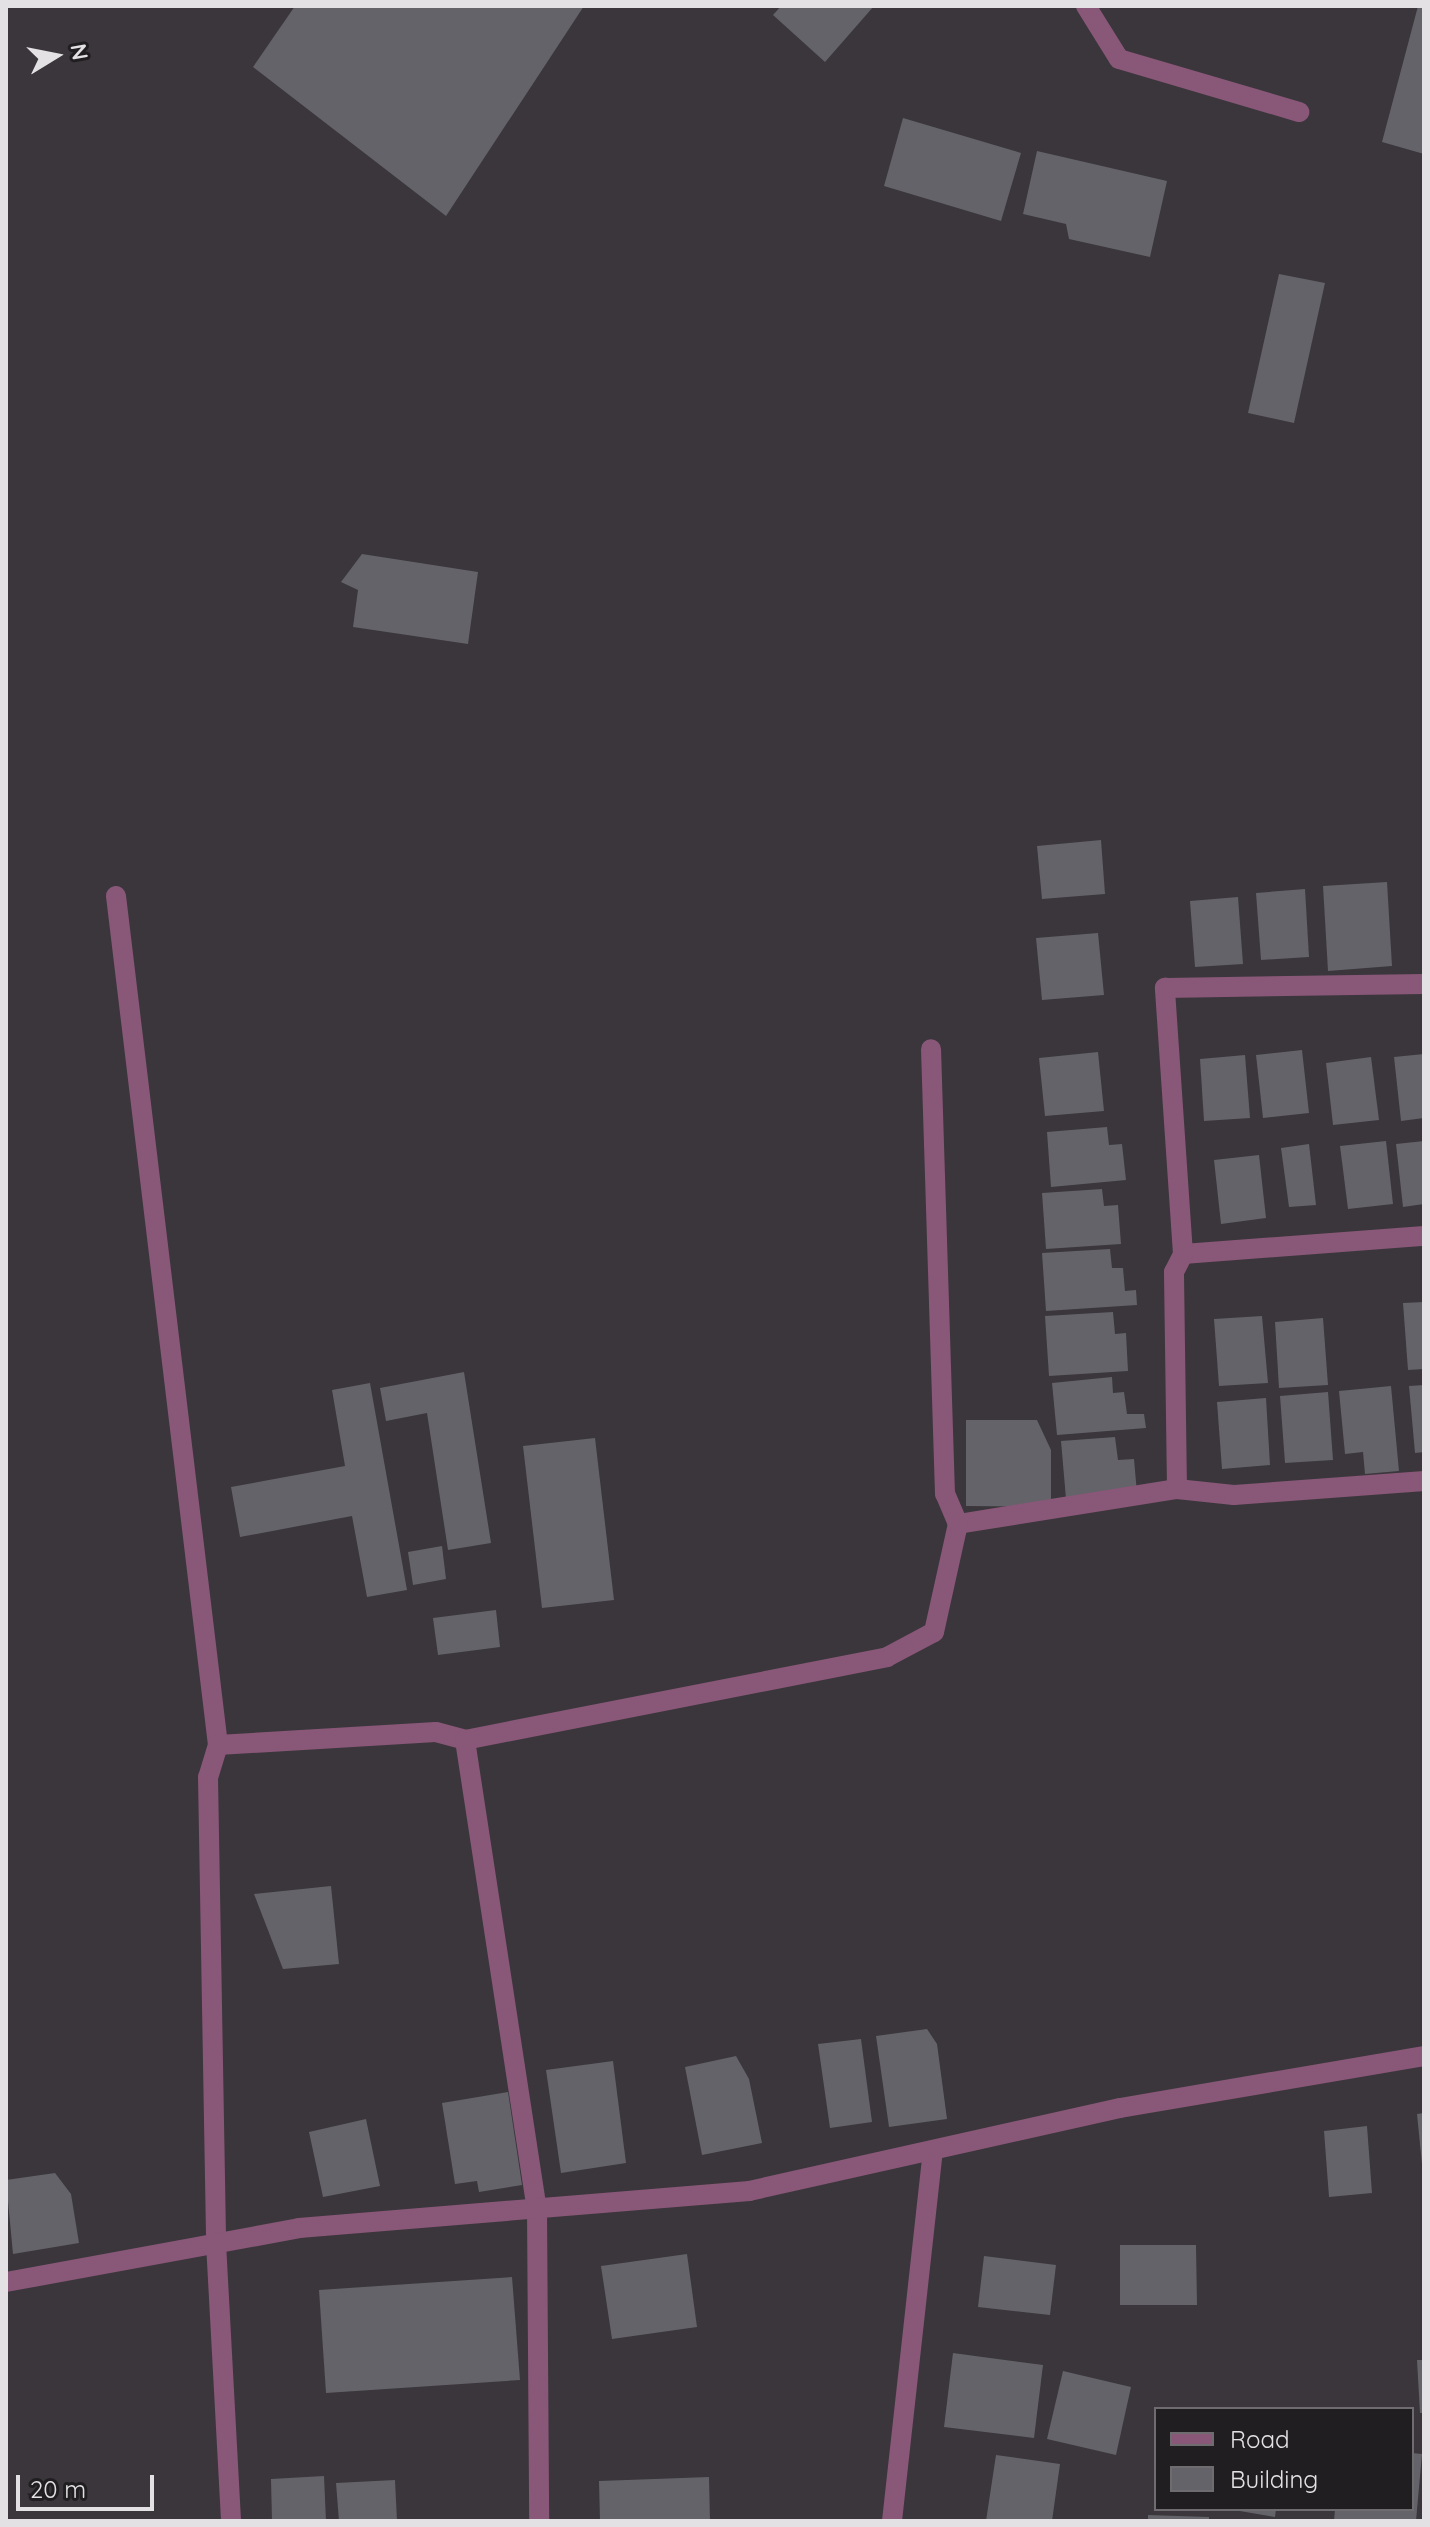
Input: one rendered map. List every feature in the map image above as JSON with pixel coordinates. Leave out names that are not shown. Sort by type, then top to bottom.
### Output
[{"type":"street","points":[[1086,6],[1119,59],[1299,112]]},
{"type":"street","points":[[116,896],[218,1745],[208,1777],[216,2243],[231,2521]]},
{"type":"street","points":[[1177,1489],[1174,1272],[1183,1254],[1165,988],[1424,984]]},
{"type":"street","points":[[218,1745],[436,1732],[465,1740],[887,1657],[934,1632],[958,1524],[945,1494],[931,1049]]},
{"type":"street","points":[[1183,1254],[1424,1236]]},
{"type":"street","points":[[958,1524],[1177,1489],[1234,1495],[1424,1481]]},
{"type":"street","points":[[465,1740],[537,2209],[539,2521]]},
{"type":"street","points":[[6,2282],[299,2228],[749,2191],[1120,2108],[1424,2056]]},
{"type":"street","points":[[892,2521],[933,2150]]},
{"type":"building","points":[[295,6],[584,6],[446,216],[253,67]]},
{"type":"building","points":[[781,6],[874,6],[825,62],[773,15]]},
{"type":"building","points":[[1418,6],[1424,6],[1424,154],[1382,142]]},
{"type":"building","points":[[903,118],[1021,153],[1001,221],[884,186]]},
{"type":"building","points":[[1037,151],[1167,181],[1150,257],[1069,239],[1066,224],[1023,214]]},
{"type":"building","points":[[1279,274],[1325,283],[1294,423],[1248,413]]},
{"type":"building","points":[[362,554],[478,572],[468,644],[353,627],[358,590],[341,582]]},
{"type":"building","points":[[1101,840],[1105,894],[1042,899],[1037,846]]},
{"type":"building","points":[[1387,882],[1392,966],[1328,971],[1323,886]]},
{"type":"building","points":[[1305,889],[1309,957],[1261,960],[1256,893]]},
{"type":"building","points":[[1238,897],[1243,964],[1195,967],[1190,901]]},
{"type":"building","points":[[1098,933],[1104,995],[1042,1000],[1036,938]]},
{"type":"building","points":[[1302,1050],[1309,1113],[1263,1118],[1256,1055]]},
{"type":"building","points":[[1098,1052],[1104,1111],[1045,1116],[1039,1058]]},
{"type":"building","points":[[1424,1054],[1424,1118],[1401,1121],[1394,1057]]},
{"type":"building","points":[[1245,1055],[1250,1118],[1204,1121],[1200,1059]]},
{"type":"building","points":[[1371,1057],[1379,1120],[1333,1125],[1326,1063]]},
{"type":"building","points":[[1107,1127],[1109,1145],[1122,1144],[1126,1180],[1051,1187],[1047,1132]]},
{"type":"building","points":[[1386,1141],[1393,1204],[1348,1209],[1340,1146]]},
{"type":"building","points":[[1424,1141],[1424,1204],[1403,1207],[1396,1144]]},
{"type":"building","points":[[1309,1144],[1316,1205],[1289,1207],[1281,1148]]},
{"type":"building","points":[[1259,1155],[1266,1218],[1221,1224],[1214,1160]]},
{"type":"building","points":[[1102,1189],[1104,1206],[1118,1205],[1121,1244],[1046,1249],[1042,1193]]},
{"type":"building","points":[[1110,1249],[1112,1268],[1123,1268],[1125,1291],[1136,1290],[1137,1305],[1046,1311],[1042,1253]]},
{"type":"building","points":[[1424,1302],[1424,1369],[1408,1370],[1403,1303]]},
{"type":"building","points":[[1113,1312],[1115,1334],[1126,1333],[1128,1371],[1049,1376],[1045,1316]]},
{"type":"building","points":[[1262,1316],[1268,1383],[1219,1386],[1214,1319]]},
{"type":"building","points":[[1323,1318],[1328,1385],[1279,1388],[1275,1322]]},
{"type":"building","points":[[464,1372],[491,1543],[448,1550],[427,1413],[386,1421],[380,1388]]},
{"type":"building","points":[[1112,1377],[1113,1393],[1124,1392],[1127,1414],[1144,1414],[1146,1428],[1057,1435],[1052,1383]]},
{"type":"building","points":[[370,1383],[407,1590],[367,1597],[352,1516],[240,1537],[231,1487],[345,1466],[332,1390]]},
{"type":"building","points":[[1424,1385],[1424,1452],[1415,1453],[1409,1386]]},
{"type":"building","points":[[1391,1386],[1399,1471],[1365,1474],[1363,1452],[1345,1454],[1339,1391]]},
{"type":"building","points":[[1328,1392],[1333,1460],[1285,1463],[1280,1396]]},
{"type":"building","points":[[1266,1398],[1270,1465],[1222,1469],[1217,1402]]},
{"type":"building","points":[[966,1420],[1037,1420],[1051,1450],[1051,1507],[966,1506]]},
{"type":"building","points":[[1115,1437],[1118,1460],[1134,1459],[1137,1493],[1066,1499],[1061,1441]]},
{"type":"building","points":[[595,1438],[614,1600],[542,1608],[523,1446]]},
{"type":"building","points":[[442,1546],[446,1579],[413,1585],[408,1552]]},
{"type":"building","points":[[496,1610],[500,1647],[438,1655],[433,1618]]},
{"type":"building","points":[[331,1886],[339,1964],[283,1969],[254,1894]]},
{"type":"building","points":[[927,2029],[937,2044],[947,2119],[889,2127],[876,2036]]},
{"type":"building","points":[[861,2039],[872,2122],[830,2128],[818,2044]]},
{"type":"building","points":[[736,2056],[749,2079],[762,2143],[702,2155],[685,2067]]},
{"type":"building","points":[[613,2061],[626,2163],[561,2173],[546,2070]]},
{"type":"building","points":[[508,2092],[522,2185],[479,2192],[477,2181],[455,2184],[442,2103]]},
{"type":"building","points":[[1424,2113],[1424,2164],[1422,2164],[1417,2114]]},
{"type":"building","points":[[366,2119],[380,2186],[323,2197],[309,2132]]},
{"type":"building","points":[[1367,2126],[1372,2193],[1329,2197],[1324,2131]]},
{"type":"building","points":[[55,2173],[71,2194],[79,2243],[13,2254],[6,2180]]},
{"type":"building","points":[[1120,2245],[1196,2245],[1197,2305],[1120,2305]]},
{"type":"building","points":[[687,2254],[697,2327],[612,2339],[601,2266]]},
{"type":"building","points":[[984,2256],[1056,2265],[1050,2315],[978,2307]]},
{"type":"building","points":[[512,2277],[520,2380],[326,2393],[319,2290]]},
{"type":"building","points":[[953,2353],[1043,2365],[1034,2438],[944,2427]]},
{"type":"building","points":[[1417,2360],[1424,2360],[1424,2413],[1420,2413]]},
{"type":"building","points":[[1063,2371],[1131,2387],[1116,2455],[1047,2439]]},
{"type":"building","points":[[1414,2453],[1422,2454],[1416,2521],[1334,2521],[1335,2511],[1414,2511]]},
{"type":"building","points":[[996,2455],[1060,2464],[1052,2521],[986,2521]]},
{"type":"building","points":[[324,2476],[326,2521],[272,2521],[271,2479]]},
{"type":"building","points":[[709,2477],[710,2521],[600,2521],[599,2481]]},
{"type":"building","points":[[395,2480],[397,2521],[339,2521],[336,2483]]},
{"type":"building","points":[[1240,2511],[1276,2511],[1275,2517]]},
{"type":"building","points":[[1148,2515],[1209,2517],[1209,2521],[1148,2521]]}]
